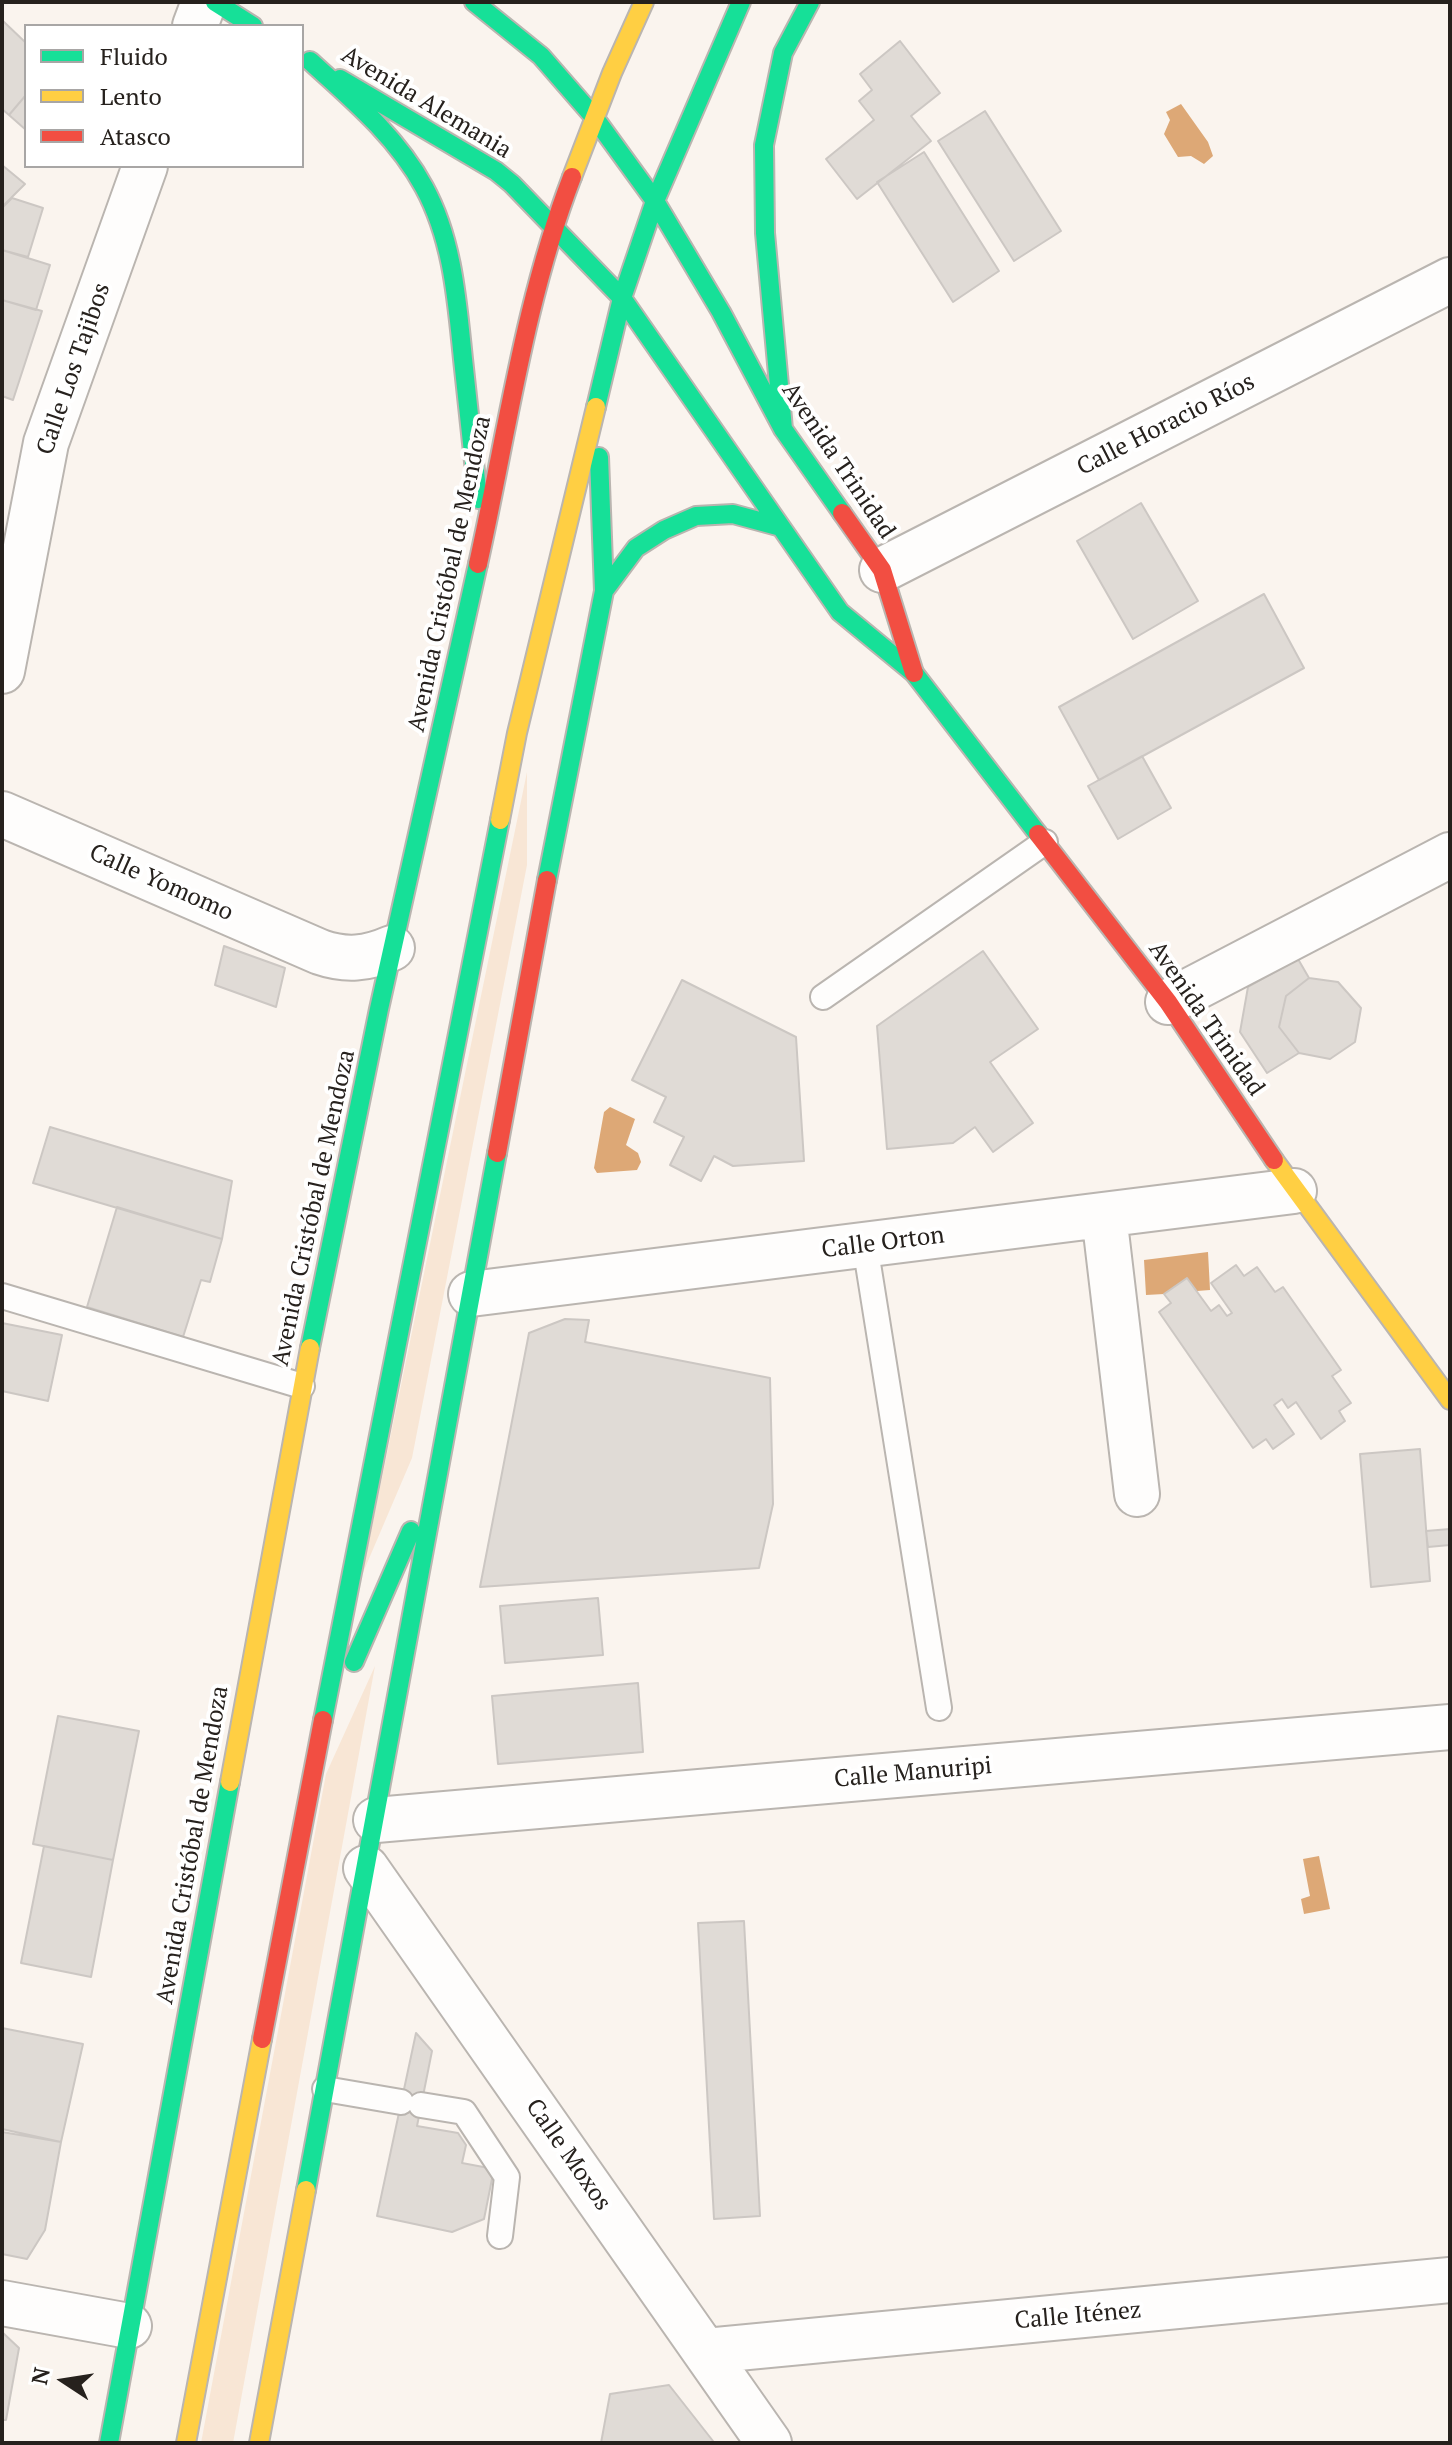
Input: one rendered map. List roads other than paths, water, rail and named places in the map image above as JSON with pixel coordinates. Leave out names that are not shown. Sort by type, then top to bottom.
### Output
[{"type":"main road","points":[[215,2],[250,24]]},
{"type":"main road","points":[[474,2],[541,56],[594,117],[655,201]]},
{"type":"main road","name":"Avenida Cristóbal de Mendoza","points":[[109,2443],[302,1386],[379,1009],[483,541],[524,335],[553,227],[594,117],[644,2]]},
{"type":"main road","points":[[186,2443],[313,1769],[517,733],[622,298],[655,201],[741,2]]},
{"type":"main road","points":[[783,429],[765,233],[764,145],[783,53],[810,2]]},
{"type":"main road","points":[[306,59],[360,106],[406,158],[426,189],[437,217],[456,300],[483,541]]},
{"type":"main road","name":"Avenida Alemania","points":[[306,59],[484,163],[512,184],[622,298]]},
{"type":"main road","name":"Avenida Trinidad","points":[[655,201],[721,312],[783,429],[882,570],[914,673]]},
{"type":"main road","name":"Avenida Trinidad","points":[[622,298],[840,612],[914,673],[1168,1002],[1294,1191],[1447,1390]]},
{"type":"main road","points":[[259,2443],[573,741],[604,591],[597,405]]},
{"type":"main road","points":[[604,591],[636,548],[664,530],[696,516],[733,514],[781,527]]},
{"type":"main road","points":[[313,1769],[365,1634],[438,1469]]},
{"type":"street","points":[[196,24],[204,2]]},
{"type":"street","name":"Calle Los Tajibos","points":[[2,671],[46,443],[144,168]]},
{"type":"street","name":"Calle Horacio Ríos","points":[[882,570],[1450,280]]},
{"type":"street","name":"Calle Yomomo","points":[[2,814],[337,958],[375,956],[392,948]]},
{"type":"street","points":[[1168,1002],[1450,855]]},
{"type":"street","name":"Calle Yomomo","points":[[320,952],[352,977],[379,1009]]},
{"type":"street","name":"Calle Orton","points":[[471,1294],[1294,1191]]},
{"type":"street","points":[[1104,1215],[1137,1494]]},
{"type":"street","name":"Calle Manuripi","points":[[376,1820],[1450,1727]]},
{"type":"street","name":"Calle Moxos","points":[[366,1868],[769,2443]]},
{"type":"street","name":"Calle Iténez","points":[[706,2351],[1450,2280]]},
{"type":"street","points":[[2,2303],[129,2326]]},
{"type":"lane","points":[[823,997],[1045,842]]},
{"type":"lane","points":[[865,1245],[939,1708]]},
{"type":"lane","points":[[2,1296],[302,1386]]},
{"type":"lane","points":[[325,2089],[464,2112],[507,2177],[500,2236]]}]
